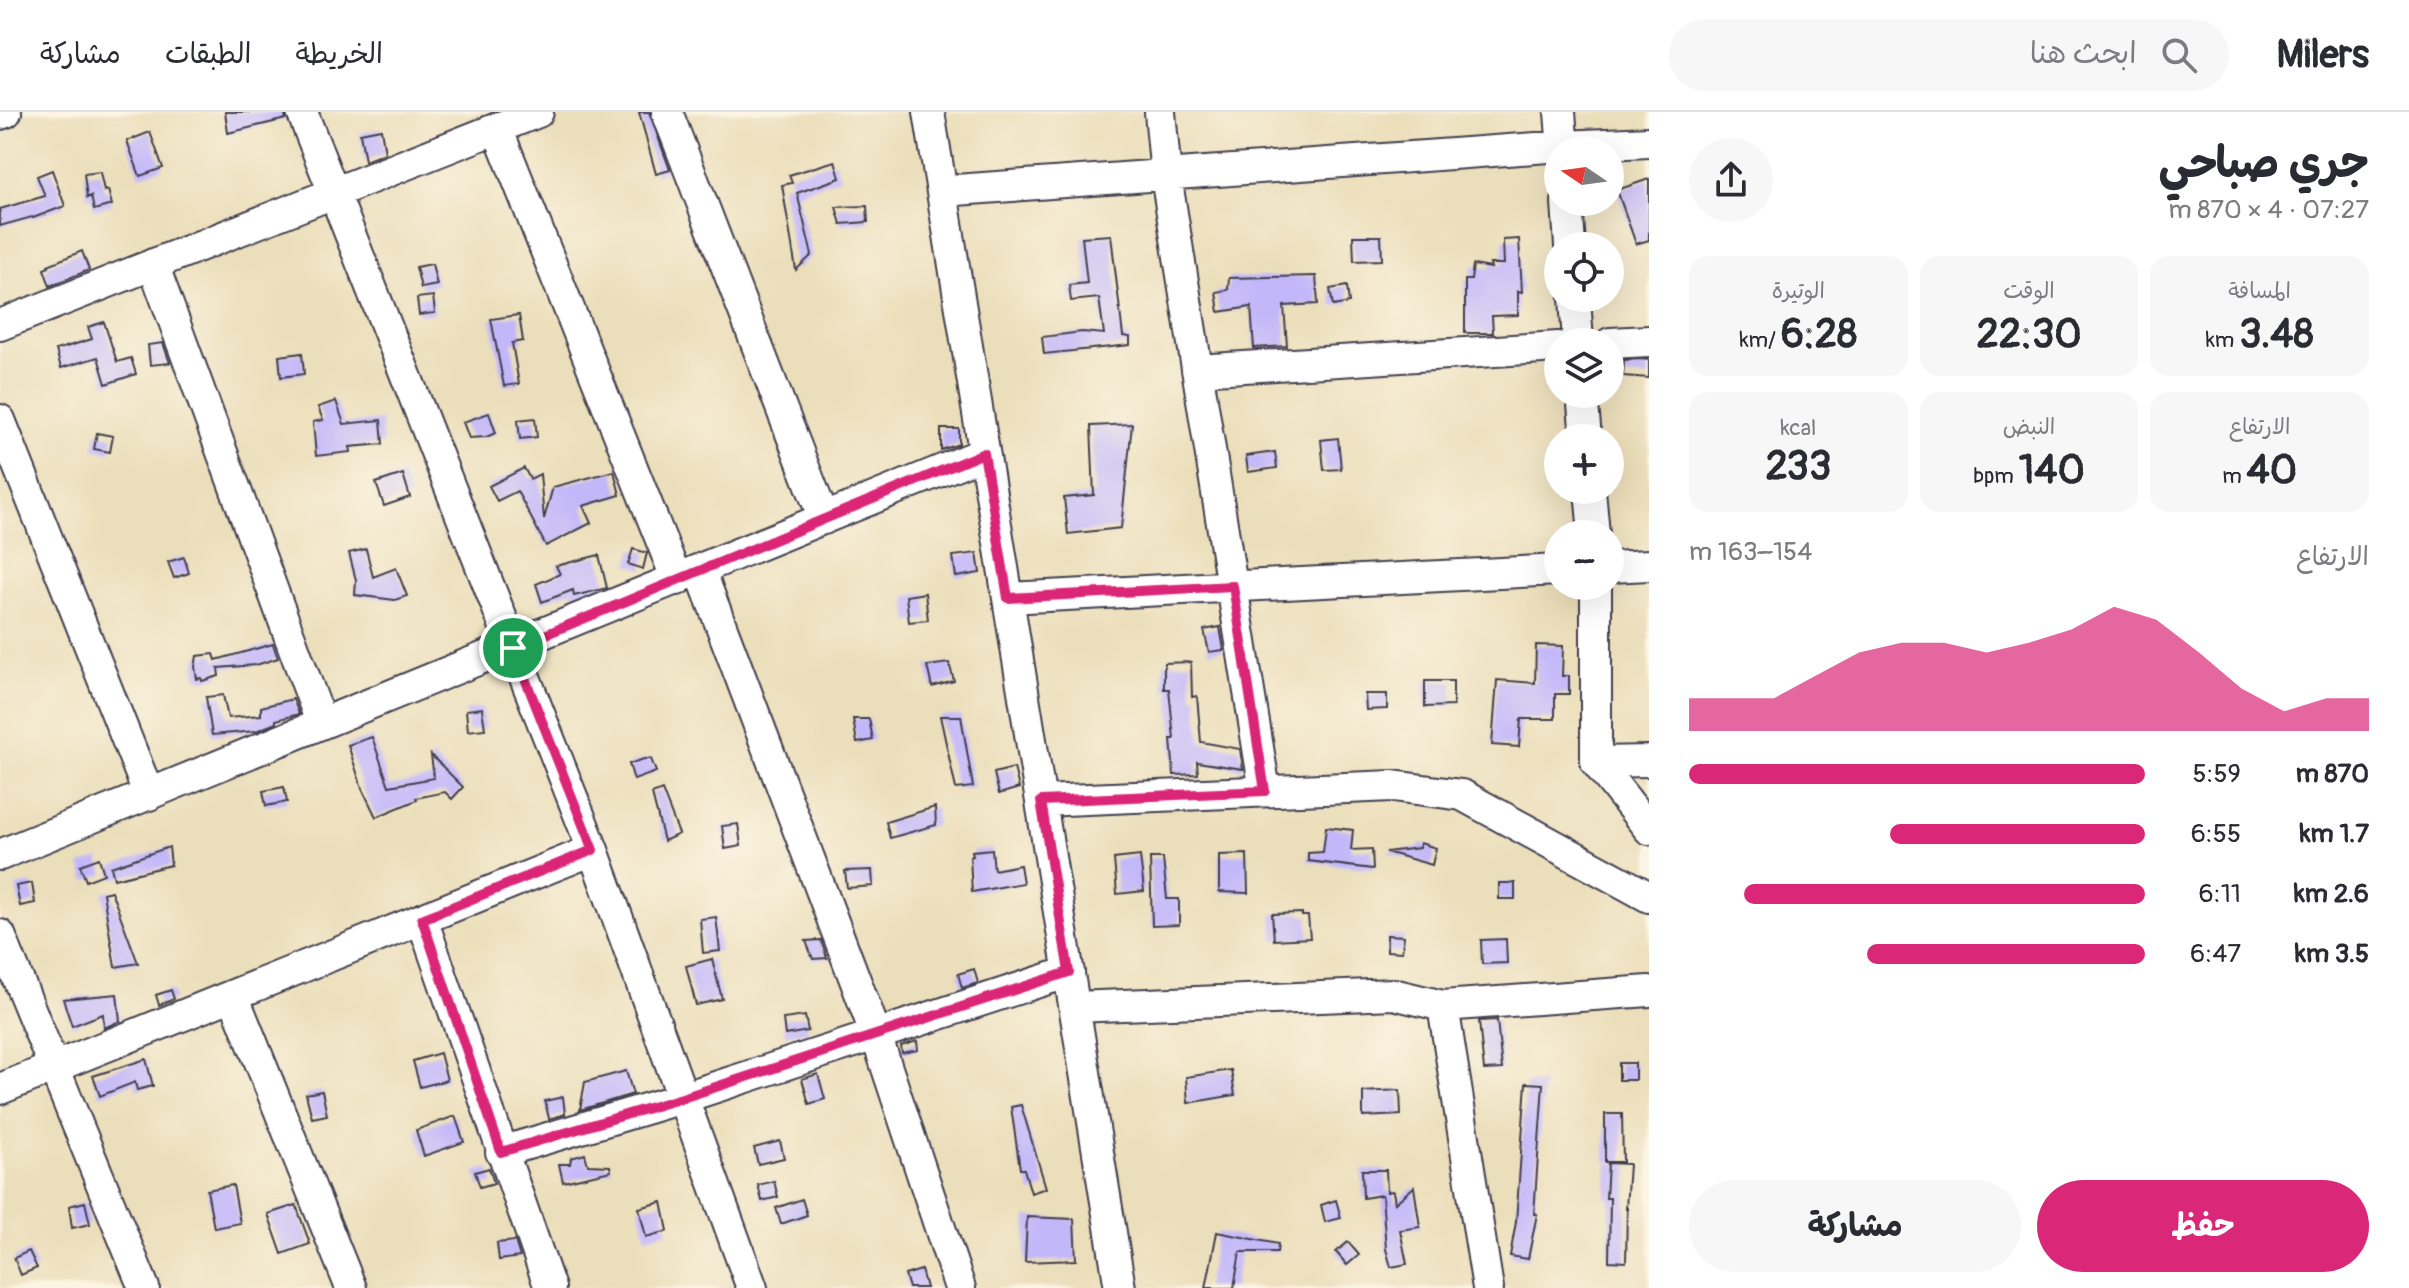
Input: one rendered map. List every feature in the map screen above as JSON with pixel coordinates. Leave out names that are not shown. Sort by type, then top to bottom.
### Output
[{"type":"street","points":[[0,114],[6,112]]},
{"type":"street","points":[[302,112],[593,850],[752,1288]]},
{"type":"street","points":[[0,325],[538,112]]},
{"type":"street","points":[[667,112],[824,519]]},
{"type":"street","points":[[929,112],[1120,1288]]},
{"type":"street","points":[[1160,112],[1166,176],[1265,791]]},
{"type":"street","points":[[1560,112],[1562,136]]},
{"type":"street","points":[[497,128],[688,575],[876,1035],[960,1288]]},
{"type":"street","points":[[1624,144],[1649,142]]},
{"type":"street","points":[[942,191],[1544,149]]},
{"type":"street","points":[[153,264],[321,722]]},
{"type":"street","points":[[1624,342],[1649,341]]},
{"type":"street","points":[[1197,370],[1544,348]]},
{"type":"street","points":[[0,420],[149,795]]},
{"type":"street","points":[[0,855],[984,453]]},
{"type":"street","points":[[1624,566],[1649,565]]},
{"type":"street","points":[[1008,598],[1544,571]]},
{"type":"street","points":[[1596,600],[1596,762],[1649,829]]},
{"type":"street","points":[[1596,762],[1649,761]]},
{"type":"street","points":[[1041,801],[1393,786],[1462,795],[1649,897]]},
{"type":"street","points":[[0,1089],[593,850]]},
{"type":"street","points":[[422,919],[550,1288]]},
{"type":"street","points":[[0,935],[144,1288]]},
{"type":"street","points":[[501,1152],[682,1098],[1069,972]]},
{"type":"street","points":[[1075,1007],[1393,994],[1443,1006],[1649,991]]},
{"type":"street","points":[[233,995],[351,1288]]},
{"type":"street","points":[[1443,1006],[1488,1288]]},
{"type":"building","points":[[225,112],[284,112],[286,119],[228,133]]},
{"type":"building","points":[[639,112],[649,112],[670,170],[656,174]]},
{"type":"building","points":[[381,129],[385,153],[365,161],[360,133]]},
{"type":"building","points":[[150,132],[163,168],[140,176],[127,141]]},
{"type":"building","points":[[835,161],[840,178],[797,193],[812,255],[796,270],[782,185],[792,183],[789,175]]},
{"type":"building","points":[[52,170],[65,206],[0,226],[0,209],[45,196],[37,176]]},
{"type":"building","points":[[100,172],[104,191],[108,190],[112,205],[94,210],[91,196],[87,198],[84,174]]},
{"type":"building","points":[[1649,179],[1649,240],[1636,244],[1624,210],[1624,188]]},
{"type":"building","points":[[867,206],[868,222],[841,224],[836,207]]},
{"type":"building","points":[[1111,235],[1123,336],[1130,337],[1130,345],[1044,354],[1042,337],[1082,332],[1104,334],[1099,298],[1071,301],[1069,285],[1087,283],[1082,237]]},
{"type":"building","points":[[1353,236],[1381,236],[1382,260],[1354,261]]},
{"type":"building","points":[[1519,239],[1522,292],[1518,291],[1518,315],[1492,316],[1493,333],[1465,333],[1465,280],[1471,280],[1473,265],[1491,268],[1490,264],[1504,264],[1503,240]]},
{"type":"building","points":[[82,251],[89,270],[50,286],[44,269]]},
{"type":"building","points":[[432,264],[437,285],[421,288],[416,267]]},
{"type":"building","points":[[1316,276],[1318,304],[1284,306],[1287,346],[1254,348],[1251,307],[1219,312],[1216,292],[1228,290],[1229,278]]},
{"type":"building","points":[[1347,286],[1349,303],[1333,306],[1330,289]]},
{"type":"building","points":[[433,296],[435,313],[419,315],[417,298]]},
{"type":"building","points":[[519,315],[523,341],[512,343],[519,384],[504,386],[491,319]]},
{"type":"building","points":[[104,322],[117,362],[131,358],[136,374],[106,384],[98,357],[61,368],[56,350],[92,339],[88,327]]},
{"type":"building","points":[[163,343],[170,363],[150,365],[148,345]]},
{"type":"building","points":[[302,353],[304,374],[281,377],[279,356]]},
{"type":"building","points":[[1624,360],[1649,360],[1649,378],[1624,376]]},
{"type":"building","points":[[336,401],[344,424],[381,420],[383,444],[350,447],[351,452],[316,456],[313,422],[323,420],[318,407]]},
{"type":"building","points":[[489,413],[496,433],[469,438],[463,422]]},
{"type":"building","points":[[535,418],[537,437],[520,439],[518,420]]},
{"type":"building","points":[[1132,424],[1121,528],[1068,534],[1064,498],[1094,495],[1091,426]]},
{"type":"building","points":[[941,429],[959,429],[959,444],[941,450]]},
{"type":"building","points":[[97,433],[113,436],[110,452],[94,449]]},
{"type":"building","points":[[1338,438],[1341,469],[1324,470],[1321,440]]},
{"type":"building","points":[[1275,452],[1277,468],[1248,472],[1246,456]]},
{"type":"building","points":[[524,468],[530,479],[540,474],[544,519],[553,487],[614,471],[620,495],[583,506],[591,523],[546,546],[517,491],[497,501],[489,486]]},
{"type":"building","points":[[403,474],[410,497],[384,506],[376,483]]},
{"type":"building","points":[[366,549],[373,577],[396,568],[407,596],[395,600],[355,595],[356,580],[349,553]]},
{"type":"building","points":[[633,549],[647,553],[643,569],[628,564]]},
{"type":"building","points":[[977,553],[980,573],[956,577],[953,556]]},
{"type":"building","points":[[599,555],[607,588],[574,596],[573,590],[542,602],[536,584],[560,574],[556,566]]},
{"type":"building","points":[[184,557],[189,573],[174,578],[168,562]]},
{"type":"building","points":[[925,593],[928,620],[909,622],[906,596]]},
{"type":"building","points":[[1220,627],[1224,650],[1209,652],[1204,630]]},
{"type":"building","points":[[273,644],[278,658],[256,665],[218,668],[219,676],[202,681],[201,678],[197,679],[197,656],[214,654],[216,660]]},
{"type":"building","points":[[1536,645],[1563,646],[1562,676],[1569,676],[1569,694],[1555,694],[1555,719],[1521,719],[1519,747],[1492,745],[1497,680],[1535,683]]},
{"type":"building","points":[[1191,662],[1192,697],[1197,696],[1201,742],[1240,749],[1243,769],[1197,762],[1198,774],[1174,775],[1171,739],[1174,739],[1169,689],[1164,689],[1164,663]]},
{"type":"building","points":[[949,663],[954,681],[932,687],[927,666]]},
{"type":"building","points":[[1425,681],[1453,681],[1453,706],[1425,707]]},
{"type":"building","points":[[1365,694],[1387,694],[1387,709],[1366,710]]},
{"type":"building","points":[[223,695],[228,718],[261,715],[261,707],[293,699],[299,714],[276,720],[276,723],[256,731],[212,735],[206,697]]},
{"type":"building","points":[[482,708],[485,729],[468,731],[466,710]]},
{"type":"building","points":[[940,716],[961,716],[973,787],[956,789]]},
{"type":"building","points":[[853,719],[869,719],[873,740],[857,743]]},
{"type":"building","points":[[372,737],[389,786],[434,778],[431,755],[463,787],[452,799],[445,792],[416,798],[376,817],[362,788],[348,745]]},
{"type":"building","points":[[651,759],[656,772],[634,780],[629,764]]},
{"type":"building","points":[[1014,768],[1019,788],[999,794],[994,773]]},
{"type":"building","points":[[284,787],[287,802],[266,806],[263,791]]},
{"type":"building","points":[[662,790],[679,834],[664,841],[652,794]]},
{"type":"building","points":[[935,807],[936,825],[890,838],[886,822]]},
{"type":"building","points":[[738,824],[741,846],[725,849],[722,826]]},
{"type":"building","points":[[1326,827],[1353,830],[1351,850],[1372,849],[1373,869],[1308,861],[1308,853],[1323,852]]},
{"type":"building","points":[[1420,843],[1436,848],[1432,865],[1386,852],[1419,848]]},
{"type":"building","points":[[169,847],[171,865],[114,879],[111,867]]},
{"type":"building","points":[[992,849],[994,870],[1020,865],[1023,883],[972,892],[972,851]]},
{"type":"building","points":[[1247,854],[1248,893],[1219,892],[1219,855]]},
{"type":"building","points":[[1140,856],[1144,891],[1117,894],[1114,859]]},
{"type":"building","points":[[99,858],[104,874],[86,881],[80,865]]},
{"type":"building","points":[[1150,858],[1163,858],[1167,899],[1179,899],[1179,925],[1152,926]]},
{"type":"building","points":[[872,870],[873,886],[847,888],[845,871]]},
{"type":"building","points":[[32,883],[35,903],[20,906],[16,886]]},
{"type":"building","points":[[1499,883],[1515,883],[1515,899],[1499,899]]},
{"type":"building","points":[[111,891],[138,963],[115,967],[103,893]]},
{"type":"building","points":[[1302,913],[1302,916],[1308,916],[1310,938],[1274,940],[1272,914]]},
{"type":"building","points":[[716,917],[720,951],[703,953],[700,919]]},
{"type":"building","points":[[1387,935],[1404,936],[1402,952],[1387,951]]},
{"type":"building","points":[[1506,939],[1507,963],[1482,964],[1481,940]]},
{"type":"building","points":[[821,940],[827,958],[813,959],[806,941]]},
{"type":"building","points":[[712,959],[722,999],[696,1005],[686,966]]},
{"type":"building","points":[[974,969],[978,983],[962,988],[958,974]]},
{"type":"building","points":[[171,990],[174,999],[159,1005],[156,995]]},
{"type":"building","points":[[117,994],[120,1021],[104,1028],[103,1014],[72,1026],[63,999]]},
{"type":"building","points":[[805,1016],[808,1031],[785,1035],[783,1019]]},
{"type":"building","points":[[1497,1020],[1502,1069],[1484,1070],[1479,1021]]},
{"type":"building","points":[[917,1041],[918,1050],[902,1053],[901,1046]]},
{"type":"building","points":[[440,1053],[447,1080],[420,1087],[413,1061]]},
{"type":"building","points":[[146,1059],[153,1086],[137,1090],[135,1082],[100,1096],[93,1076]]},
{"type":"building","points":[[1619,1063],[1635,1063],[1635,1080],[1619,1080]]},
{"type":"building","points":[[1231,1070],[1235,1095],[1188,1103],[1186,1077]]},
{"type":"building","points":[[626,1071],[633,1094],[580,1110],[585,1082]]},
{"type":"building","points":[[818,1074],[825,1099],[809,1104],[802,1079]]},
{"type":"building","points":[[1526,1083],[1543,1084],[1534,1214],[1537,1214],[1528,1259],[1510,1256],[1516,1222]]},
{"type":"building","points":[[1400,1090],[1401,1115],[1363,1117],[1363,1092]]},
{"type":"building","points":[[322,1091],[327,1115],[312,1118],[306,1094]]},
{"type":"building","points":[[563,1097],[565,1114],[549,1119],[545,1101]]},
{"type":"building","points":[[1021,1105],[1046,1188],[1031,1193],[1024,1169],[1020,1169],[1011,1107]]},
{"type":"building","points":[[1605,1114],[1622,1114],[1623,1162],[1605,1162]]},
{"type":"building","points":[[455,1116],[464,1142],[424,1156],[416,1130]]},
{"type":"building","points":[[780,1141],[784,1158],[758,1164],[754,1148]]},
{"type":"building","points":[[585,1154],[588,1165],[610,1166],[611,1171],[563,1182],[559,1164],[570,1164],[571,1158]]},
{"type":"building","points":[[1608,1163],[1629,1164],[1626,1262],[1609,1261]]},
{"type":"building","points":[[489,1168],[494,1183],[480,1187],[475,1172]]},
{"type":"building","points":[[1362,1170],[1386,1170],[1387,1192],[1393,1191],[1395,1203],[1414,1187],[1420,1227],[1400,1230],[1407,1264],[1391,1267],[1386,1249],[1382,1195],[1363,1198]]},
{"type":"building","points":[[774,1181],[778,1197],[762,1201],[758,1185]]},
{"type":"building","points":[[233,1185],[240,1223],[214,1228],[207,1190]]},
{"type":"building","points":[[802,1199],[807,1215],[781,1224],[776,1208]]},
{"type":"building","points":[[1336,1200],[1341,1218],[1325,1222],[1321,1205]]},
{"type":"building","points":[[85,1202],[90,1224],[72,1228],[69,1206]]},
{"type":"building","points":[[662,1202],[668,1231],[646,1237],[639,1208]]},
{"type":"building","points":[[296,1205],[310,1244],[282,1254],[268,1214]]},
{"type":"building","points":[[1027,1217],[1074,1219],[1076,1260],[1025,1262]]},
{"type":"building","points":[[1217,1232],[1278,1244],[1277,1252],[1240,1252],[1234,1288],[1206,1288]]},
{"type":"building","points":[[515,1241],[520,1257],[499,1260],[497,1243]]},
{"type":"building","points":[[1348,1242],[1359,1255],[1347,1265],[1336,1252]]},
{"type":"building","points":[[29,1251],[37,1268],[21,1275],[14,1258]]},
{"type":"building","points":[[921,1270],[926,1288],[909,1288],[905,1275]]},
{"type":"route","points":[[984,453],[1008,598],[1233,586],[1265,791],[1041,801],[1069,972],[682,1098],[501,1152],[422,919],[593,850],[513,648],[984,453]]}]
